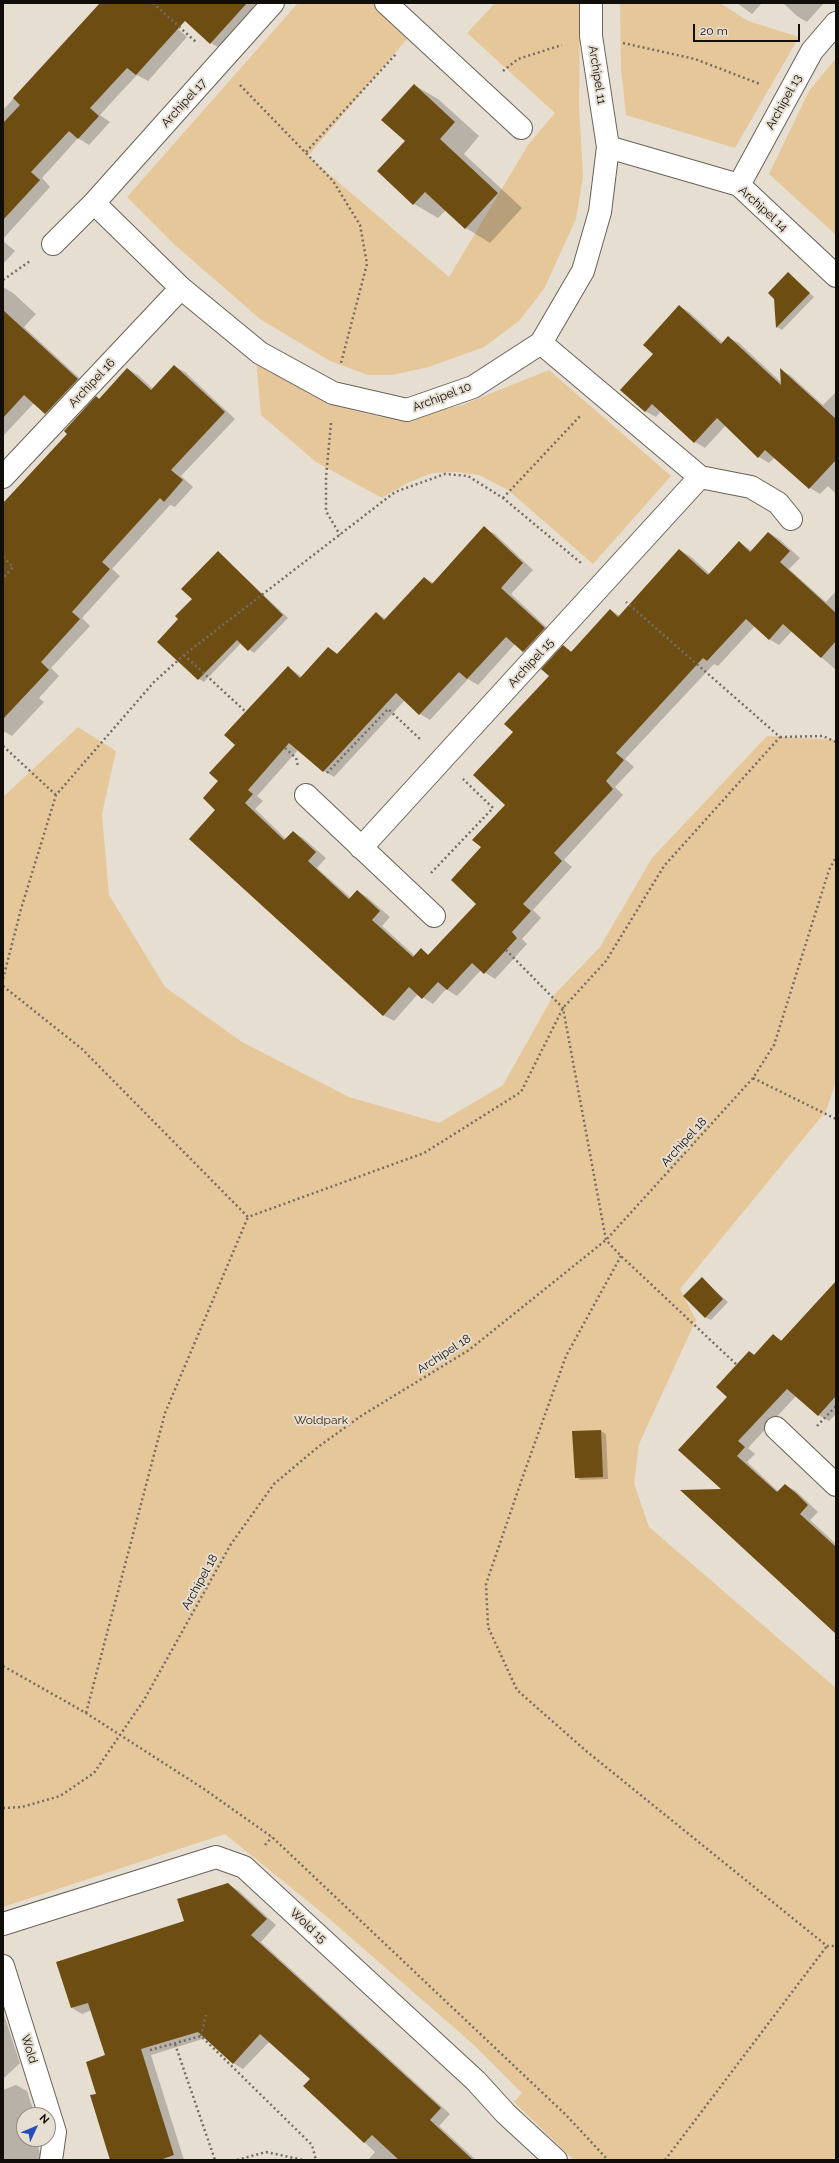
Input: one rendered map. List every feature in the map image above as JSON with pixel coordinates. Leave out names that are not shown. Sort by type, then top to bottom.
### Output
[{"type":"street","name":"Archipel 17","points":[[53,244],[94,203],[273,3]]},
{"type":"street","points":[[386,3],[521,128]]},
{"type":"street","name":"Archipel 11","points":[[591,3],[591,36],[608,147]]},
{"type":"street","name":"Archipel 13","points":[[738,185],[812,52],[836,23]]},
{"type":"street","name":"Archipel 14","points":[[608,147],[738,185],[836,276]]},
{"type":"street","name":"Archipel 10","points":[[181,288],[260,353],[333,394],[407,410],[473,387],[541,343],[583,271],[600,212],[608,147]]},
{"type":"street","points":[[94,203],[181,288]]},
{"type":"street","name":"Archipel 16","points":[[3,477],[181,288]]},
{"type":"street","points":[[541,343],[700,478],[751,487],[778,503],[791,519]]},
{"type":"street","name":"Archipel 15","points":[[361,848],[700,478]]},
{"type":"street","points":[[306,795],[434,916]]},
{"type":"street","points":[[776,1428],[836,1485]]},
{"type":"street","name":"Wold 15","points":[[3,1924],[216,1857],[244,1867],[476,2081],[506,2114],[556,2160]]},
{"type":"street","name":"Wold","points":[[3,1966],[55,2132],[51,2160]]},
{"type":"path","points":[[153,3],[219,64],[306,152],[332,181],[360,225],[367,264],[333,394],[326,477],[326,511],[340,535]]},
{"type":"path","points":[[306,152],[416,31]]},
{"type":"path","points":[[479,89],[518,59],[591,36],[695,59],[788,95]]},
{"type":"path","points":[[503,498],[600,394]]},
{"type":"path","points":[[3,557],[13,567],[3,578]]},
{"type":"path","points":[[184,655],[246,712]]},
{"type":"path","points":[[780,738],[823,736],[836,742]]},
{"type":"path","points":[[3,746],[56,795]]},
{"type":"path","name":"Archipel 18","points":[[3,1808],[22,1807],[60,1796],[94,1773],[144,1700],[231,1544],[274,1484],[318,1447],[361,1416],[469,1350],[606,1240],[753,1078],[774,1045],[829,870],[836,857]]},
{"type":"path","points":[[506,950],[563,1008],[606,1240],[621,1256],[737,1365]]},
{"type":"path","points":[[753,1078],[836,1119]]},
{"type":"path","points":[[86,1713],[165,1413],[248,1217]]},
{"type":"path","points":[[621,1256],[566,1356],[525,1469],[486,1584],[488,1627],[517,1690],[585,1750],[828,1946],[836,1946]]},
{"type":"path","points":[[665,2160],[828,1946]]},
{"type":"path","points":[[201,2036],[206,2015]]},
{"type":"path","points":[[150,2050],[201,2036]]},
{"type":"path","points":[[201,2036],[312,2145],[316,2160]]},
{"type":"path","points":[[174,2044],[215,2160]]},
{"type":"path","points":[[237,2160],[266,2152],[303,2160]]},
{"type":"green space","points":[[298,3],[379,3],[412,33],[308,156],[449,277],[528,145],[555,113],[467,33],[495,3],[580,3],[579,105],[583,176],[576,219],[544,289],[519,321],[484,347],[429,367],[392,375],[368,375],[330,361],[260,319],[175,245],[127,197]]},
{"type":"green space","points":[[620,3],[720,3],[748,21],[799,37],[735,148],[626,115],[621,68]]},
{"type":"green space","points":[[836,58],[836,235],[769,174],[809,91]]},
{"type":"green space","points":[[256,359],[314,394],[352,410],[381,417],[416,416],[462,405],[549,370],[671,476],[593,564],[508,490],[479,475],[456,472],[432,473],[407,483],[382,498],[316,462],[261,415]]},
{"type":"green space","name":"Woldpark","points":[[78,727],[116,751],[102,814],[109,895],[165,987],[242,1042],[349,1097],[439,1123],[503,1085],[553,996],[600,947],[652,858],[767,736],[836,740],[836,1082],[826,1111],[680,1289],[696,1320],[639,1444],[634,1483],[649,1527],[836,1688],[836,2160],[574,2160],[514,2102],[522,2093],[474,2045],[326,1916],[225,1834],[3,1907],[3,797]]},
{"type":"building","points":[[100,3],[247,3],[210,44],[185,21],[136,75],[127,68],[90,108],[99,116],[78,139],[69,131],[31,172],[40,180],[3,220],[3,123],[20,105],[13,98]]},
{"type":"building","points":[[414,84],[455,122],[440,139],[498,193],[465,229],[425,192],[413,205],[377,171],[405,141],[381,120]]},
{"type":"building","points":[[788,272],[810,293],[776,328],[774,299],[768,293]]},
{"type":"building","points":[[679,305],[721,344],[728,336],[781,385],[780,368],[836,419],[836,460],[809,489],[765,450],[758,458],[717,418],[694,443],[652,404],[645,412],[620,390],[653,354],[643,345]]},
{"type":"building","points":[[3,310],[78,379],[45,414],[24,395],[3,418]]},
{"type":"building","points":[[174,365],[225,412],[171,470],[183,480],[164,502],[160,498],[102,562],[110,569],[72,612],[80,619],[41,662],[49,670],[3,719],[3,503],[67,434],[64,431],[96,396],[99,399],[127,368],[151,390]]},
{"type":"building","points":[[484,526],[523,563],[501,588],[545,628],[523,652],[506,637],[467,679],[459,672],[419,715],[396,693],[323,772],[289,743],[248,790],[253,794],[245,803],[284,840],[293,831],[316,852],[308,861],[349,899],[357,890],[380,911],[372,920],[413,957],[421,948],[428,955],[476,904],[451,880],[481,847],[472,840],[505,805],[473,775],[513,732],[504,724],[549,676],[541,669],[563,645],[571,652],[610,609],[618,617],[679,549],[708,575],[739,541],[750,552],[768,532],[790,551],[780,562],[836,613],[836,641],[821,658],[783,624],[769,640],[746,619],[707,661],[703,658],[616,753],[624,760],[606,781],[613,789],[554,853],[562,861],[523,904],[531,911],[512,932],[517,938],[484,974],[472,963],[447,990],[438,982],[422,999],[409,987],[383,1016],[189,839],[215,810],[203,798],[218,781],[209,773],[235,745],[224,735],[288,666],[300,678],[328,647],[337,654],[376,612],[384,620],[424,577],[432,584]]},
{"type":"building","points":[[218,551],[283,615],[248,651],[237,640],[198,680],[157,642],[178,619],[175,616],[192,599],[181,589]]},
{"type":"building","points":[[702,1277],[723,1299],[705,1318],[683,1296]]},
{"type":"building","points":[[836,1281],[836,1396],[818,1416],[787,1389],[738,1441],[745,1447],[737,1456],[777,1492],[785,1484],[797,1494],[808,1505],[800,1514],[836,1547],[836,1634],[680,1490],[721,1489],[678,1450],[727,1397],[716,1387],[749,1351],[754,1355],[773,1334],[781,1341]]},
{"type":"building","points":[[601,1430],[603,1477],[575,1478],[572,1431]]},
{"type":"building","points":[[228,1883],[267,1919],[251,1935],[441,2108],[430,2120],[473,2160],[399,2160],[372,2135],[364,2143],[303,2086],[310,2079],[260,2034],[233,2064],[198,2032],[141,2049],[174,2155],[160,2160],[110,2160],[90,2095],[96,2094],[86,2062],[105,2055],[88,2003],[71,2008],[56,1962],[184,1921],[177,1899]]}]
